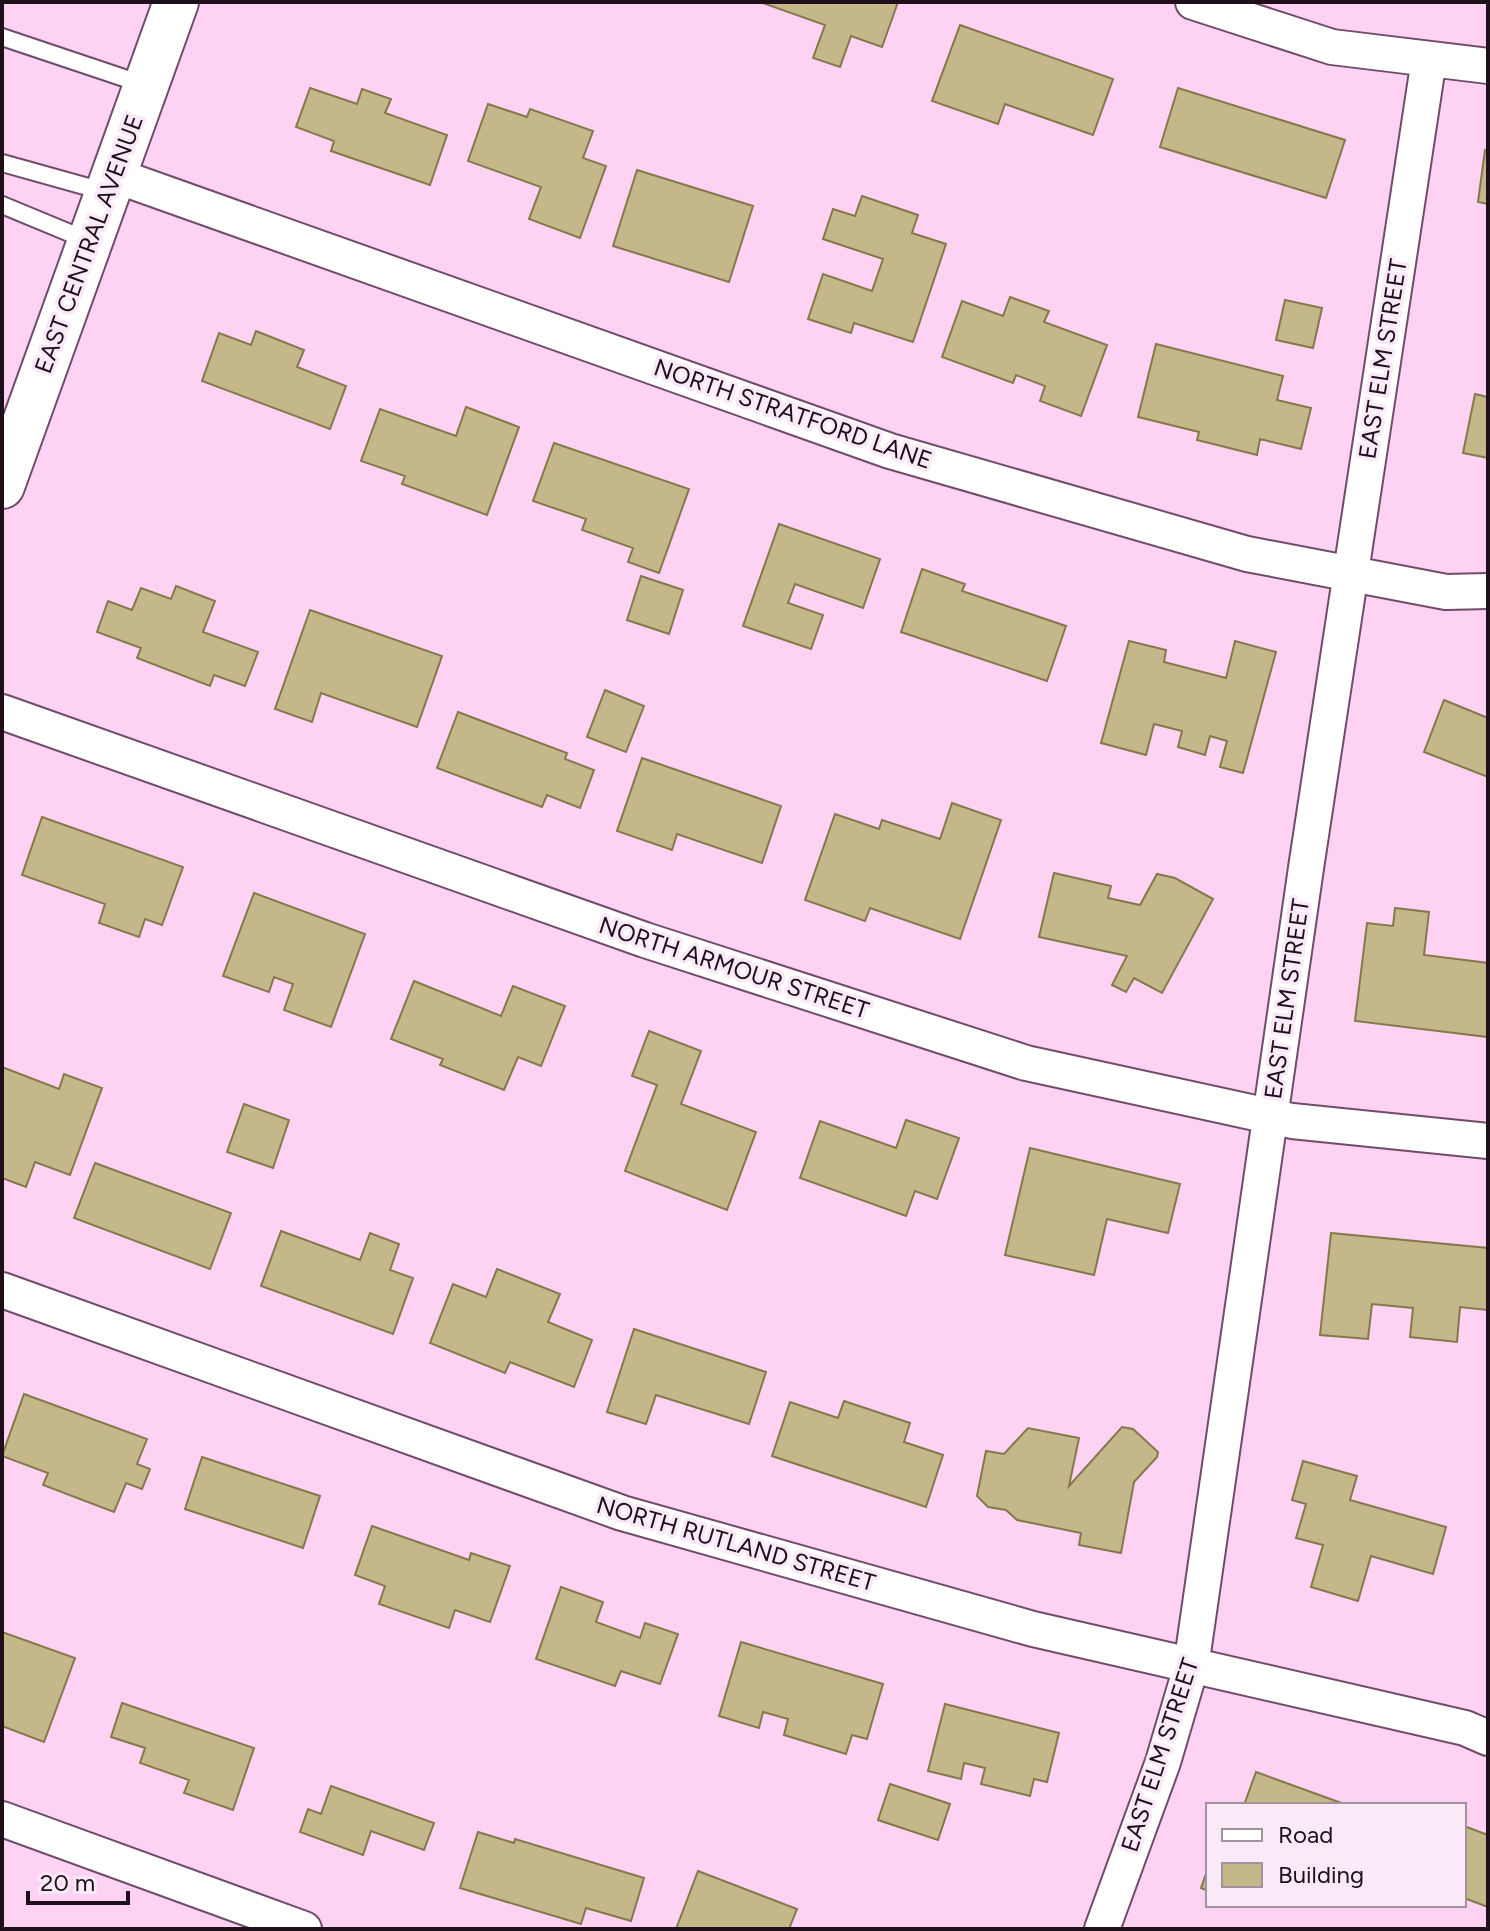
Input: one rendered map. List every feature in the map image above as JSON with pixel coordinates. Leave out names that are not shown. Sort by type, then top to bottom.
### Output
[{"type":"main road","name":"EAST CENTRAL AVENUE","points":[[2,486],[176,2]]},
{"type":"street","points":[[1193,2],[1332,47],[1488,66]]},
{"type":"street","name":"EAST ELM STREET","points":[[1102,1929],[1163,1762],[1191,1667],[1270,1116],[1429,59]]},
{"type":"street","name":"NORTH STRATFORD LANE","points":[[111,184],[890,451],[1247,554],[1446,592],[1488,591]]},
{"type":"street","name":"NORTH ARMOUR STREET","points":[[2,712],[645,940],[1011,1058],[1292,1121],[1488,1141]]},
{"type":"street","name":"NORTH RUTLAND STREET","points":[[2,1290],[622,1513],[1033,1629],[1465,1728],[1488,1738]]},
{"type":"street","points":[[2,1819],[304,1929]]},
{"type":"lane","points":[[2,37],[146,86]]},
{"type":"lane","points":[[2,163],[111,184]]},
{"type":"lane","points":[[2,205],[90,241]]},
{"type":"building","points":[[760,2],[898,2],[882,47],[851,36],[840,67],[813,58],[825,25]]},
{"type":"building","points":[[960,25],[1113,79],[1093,135],[1005,104],[998,124],[932,101]]},
{"type":"building","points":[[310,88],[357,104],[362,89],[391,99],[385,113],[447,135],[430,185],[331,151],[334,141],[296,127]]},
{"type":"building","points":[[1178,88],[1345,140],[1326,198],[1160,147]]},
{"type":"building","points":[[488,104],[527,117],[530,109],[593,131],[583,158],[606,166],[580,238],[529,219],[541,187],[468,161]]},
{"type":"building","points":[[1485,150],[1488,151],[1488,204],[1478,202]]},
{"type":"building","points":[[637,170],[753,206],[729,282],[613,246]]},
{"type":"building","points":[[862,196],[918,215],[912,233],[946,244],[913,342],[854,323],[851,333],[808,319],[823,274],[872,291],[883,259],[823,239],[833,209],[855,216]]},
{"type":"building","points":[[1010,297],[1049,311],[1044,322],[1107,345],[1081,416],[1040,401],[1045,386],[1016,375],[1013,383],[942,357],[962,301],[1003,316]]},
{"type":"building","points":[[1285,300],[1322,308],[1313,348],[1276,340]]},
{"type":"building","points":[[256,331],[304,350],[297,367],[346,386],[330,429],[202,381],[219,333],[251,345]]},
{"type":"building","points":[[1156,344],[1283,376],[1277,400],[1311,408],[1301,449],[1260,439],[1257,455],[1197,440],[1199,432],[1138,417]]},
{"type":"building","points":[[1475,394],[1488,397],[1488,458],[1463,453]]},
{"type":"building","points":[[466,407],[519,427],[487,515],[402,484],[405,476],[361,461],[380,409],[456,436]]},
{"type":"building","points":[[554,443],[689,489],[659,573],[628,562],[633,548],[582,530],[586,519],[533,501]]},
{"type":"building","points":[[779,524],[880,559],[863,608],[795,584],[788,603],[823,615],[811,649],[743,626]]},
{"type":"building","points":[[922,569],[965,584],[962,591],[1066,626],[1047,681],[901,632]]},
{"type":"building","points":[[641,576],[683,590],[669,634],[627,620]]},
{"type":"building","points":[[176,586],[215,601],[203,632],[258,652],[245,686],[214,675],[210,686],[137,658],[141,648],[97,632],[108,601],[132,610],[141,588],[171,599]]},
{"type":"building","points":[[310,610],[442,656],[417,727],[321,693],[312,722],[275,709]]},
{"type":"building","points":[[1129,641],[1166,650],[1164,662],[1226,678],[1235,641],[1276,652],[1243,773],[1220,767],[1227,741],[1210,736],[1205,755],[1178,747],[1182,731],[1154,724],[1146,755],[1101,743]]},
{"type":"building","points":[[605,690],[644,706],[626,752],[587,737]]},
{"type":"building","points":[[1444,700],[1488,718],[1488,777],[1424,752]]},
{"type":"building","points":[[458,712],[567,753],[565,759],[594,770],[580,808],[547,795],[542,807],[437,768]]},
{"type":"building","points":[[642,758],[781,806],[762,863],[677,834],[672,850],[617,831]]},
{"type":"building","points":[[952,803],[1001,820],[960,939],[870,908],[865,921],[805,900],[835,814],[879,829],[882,820],[940,839]]},
{"type":"building","points":[[42,817],[183,867],[162,925],[145,919],[139,937],[99,923],[105,904],[22,875]]},
{"type":"building","points":[[1054,873],[1111,886],[1108,898],[1140,905],[1157,874],[1175,878],[1213,899],[1162,993],[1134,978],[1126,992],[1112,985],[1127,956],[1039,937]]},
{"type":"building","points":[[254,893],[365,934],[331,1027],[284,1010],[293,984],[274,977],[269,992],[223,976]]},
{"type":"building","points":[[1395,908],[1429,912],[1424,955],[1488,963],[1488,1037],[1355,1021],[1367,923],[1393,926]]},
{"type":"building","points":[[414,981],[501,1016],[513,986],[565,1006],[541,1066],[518,1057],[504,1090],[440,1065],[443,1059],[391,1039]]},
{"type":"building","points":[[649,1031],[701,1051],[681,1104],[756,1132],[727,1210],[625,1171],[657,1085],[632,1076]]},
{"type":"building","points":[[2,1067],[59,1089],[64,1074],[102,1088],[70,1175],[35,1162],[26,1187],[2,1178]]},
{"type":"building","points":[[244,1104],[289,1120],[273,1168],[227,1152]]},
{"type":"building","points":[[906,1120],[959,1138],[937,1199],[915,1191],[906,1216],[800,1178],[820,1121],[896,1148]]},
{"type":"building","points":[[1030,1148],[1180,1184],[1168,1233],[1107,1219],[1094,1275],[1005,1255]]},
{"type":"building","points":[[95,1163],[231,1213],[210,1269],[74,1218]]},
{"type":"building","points":[[281,1231],[360,1260],[370,1233],[399,1244],[390,1270],[413,1278],[393,1334],[261,1286]]},
{"type":"building","points":[[1331,1233],[1488,1248],[1487,1310],[1460,1307],[1457,1342],[1410,1337],[1413,1308],[1372,1304],[1368,1339],[1320,1335]]},
{"type":"building","points":[[497,1269],[560,1294],[548,1322],[592,1340],[574,1387],[510,1362],[505,1373],[430,1343],[453,1284],[486,1297]]},
{"type":"building","points":[[634,1329],[766,1372],[749,1424],[656,1395],[646,1424],[607,1412]]},
{"type":"building","points":[[24,1394],[147,1439],[137,1464],[150,1469],[142,1489],[126,1483],[114,1512],[43,1485],[48,1473],[2,1456]]},
{"type":"building","points":[[844,1401],[910,1423],[904,1442],[943,1455],[926,1507],[772,1456],[790,1402],[838,1418]]},
{"type":"building","points":[[1122,1427],[1133,1429],[1158,1452],[1134,1482],[1121,1553],[1079,1545],[1081,1533],[1017,1520],[1006,1510],[988,1507],[977,1496],[986,1451],[1004,1454],[1028,1428],[1079,1438],[1069,1486]]},
{"type":"building","points":[[202,1457],[320,1496],[303,1548],[185,1509]]},
{"type":"building","points":[[1303,1461],[1357,1476],[1350,1500],[1446,1527],[1433,1574],[1371,1556],[1358,1601],[1311,1587],[1323,1545],[1296,1538],[1306,1504],[1292,1500]]},
{"type":"building","points":[[372,1526],[469,1560],[471,1553],[510,1566],[490,1622],[455,1610],[449,1628],[379,1604],[385,1586],[355,1575]]},
{"type":"building","points":[[561,1587],[603,1602],[596,1622],[640,1638],[645,1623],[678,1634],[660,1684],[621,1671],[615,1686],[536,1659]]},
{"type":"building","points":[[2,1632],[75,1658],[44,1742],[2,1726]]},
{"type":"building","points":[[741,1642],[883,1684],[867,1739],[852,1735],[846,1754],[784,1735],[788,1719],[763,1712],[759,1728],[719,1716]]},
{"type":"building","points":[[122,1703],[254,1748],[233,1810],[184,1793],[189,1780],[140,1763],[145,1748],[111,1737]]},
{"type":"building","points":[[945,1704],[1059,1733],[1047,1782],[1034,1779],[1030,1796],[981,1784],[985,1768],[964,1763],[961,1779],[928,1771]]},
{"type":"building","points":[[1256,1772],[1341,1803],[1245,1803]]},
{"type":"building","points":[[890,1784],[950,1804],[938,1840],[878,1820]]},
{"type":"building","points":[[331,1786],[434,1823],[424,1850],[371,1831],[363,1855],[300,1832],[308,1809],[321,1814]]},
{"type":"building","points":[[1466,1827],[1488,1835],[1488,1907],[1466,1899]]},
{"type":"building","points":[[478,1832],[514,1843],[515,1839],[644,1878],[631,1921],[586,1908],[581,1924],[460,1888]]},
{"type":"building","points":[[698,1871],[797,1909],[789,1929],[676,1929]]},
{"type":"building","points":[[1206,1874],[1206,1890],[1201,1888]]}]
